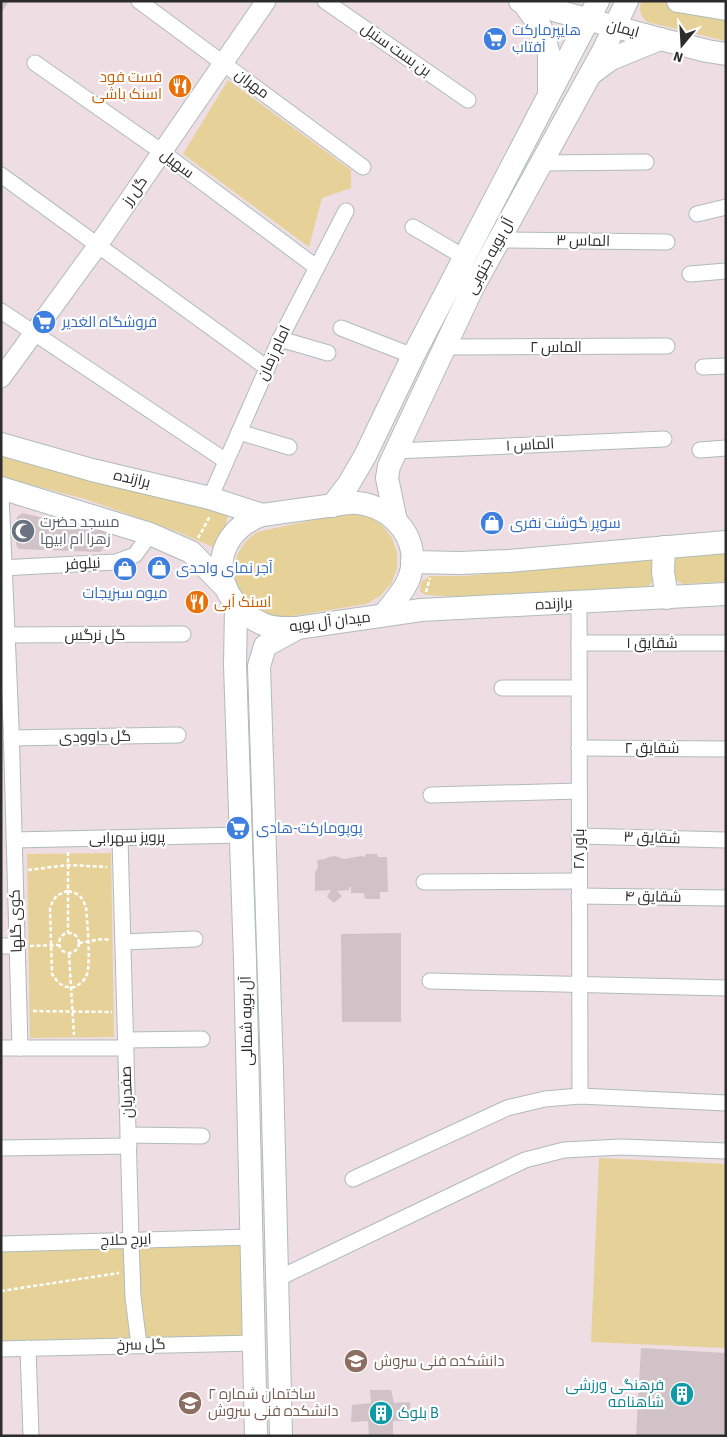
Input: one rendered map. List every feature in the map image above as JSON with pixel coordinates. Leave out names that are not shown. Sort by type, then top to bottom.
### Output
[{"type":"main road","name":"آل بویه جنوبی","points":[[396,521],[387,478],[389,466],[472,289],[590,75],[625,30],[627,1]]},
{"type":"main road","points":[[625,30],[630,22],[632,9],[637,1]]},
{"type":"main road","points":[[678,1],[710,6]]},
{"type":"main road","points":[[522,2],[541,28],[549,54],[549,96]]},
{"type":"main road","name":"ایمان","points":[[522,2],[593,10],[625,30],[726,54]]},
{"type":"main road","name":"آل بویه جنوبی","points":[[332,506],[348,486],[365,456],[413,356],[593,10]]},
{"type":"main road","points":[[590,75],[611,59],[660,39]]},
{"type":"main road","name":"برازنده","points":[[4,442],[92,470],[214,500],[262,515]]},
{"type":"main road","points":[[1,488],[150,534],[190,552],[224,586]]},
{"type":"main road","name":"میدان آل بویه","points":[[355,502],[374,506],[390,514],[402,528],[410,544],[412,562],[408,580],[384,615],[297,628],[277,628],[264,625],[245,614],[236,606],[224,586],[222,561],[225,548],[231,537],[249,520],[262,515],[332,506],[355,502]]},
{"type":"main road","points":[[412,562],[508,561],[726,542]]},
{"type":"main road","points":[[664,547],[663,572],[667,598]]},
{"type":"main road","name":"برازنده","points":[[384,615],[421,610],[726,594]]},
{"type":"main road","name":"آل بویه شمالی","points":[[236,606],[235,665],[247,1041],[256,1436]]},
{"type":"main road","name":"آل بویه شمالی","points":[[280,1436],[271,1042],[259,666],[265,646],[297,628]]},
{"type":"street","name":"مهران","points":[[139,1],[363,167]]},
{"type":"street","name":"گل رز","points":[[1,378],[98,245],[266,1]]},
{"type":"street","name":"بن بست سنبل","points":[[325,1],[468,100]]},
{"type":"street","name":"سهیل","points":[[35,63],[162,152],[316,268]]},
{"type":"street","points":[[541,163],[646,162]]},
{"type":"street","points":[[1,175],[267,368]]},
{"type":"street","points":[[697,214],[726,207]]},
{"type":"street","name":"امام زمان","points":[[214,500],[226,461],[280,339],[346,211]]},
{"type":"street","points":[[413,227],[464,257]]},
{"type":"street","name":"الماس ۳","points":[[499,240],[667,242]]},
{"type":"street","points":[[690,274],[726,271]]},
{"type":"street","points":[[1,311],[226,461]]},
{"type":"street","points":[[341,328],[413,356]]},
{"type":"street","points":[[280,339],[328,353]]},
{"type":"street","name":"الماس ۲","points":[[445,347],[667,346]]},
{"type":"street","points":[[703,366],[726,366]]},
{"type":"street","points":[[239,432],[289,447]]},
{"type":"street","name":"الماس ۱","points":[[396,451],[664,439]]},
{"type":"street","points":[[700,450],[726,448]]},
{"type":"street","name":"کوی گلها","points":[[1,494],[7,635],[5,666],[11,738],[7,764],[10,849],[14,872],[9,946],[19,1010],[20,1048]]},
{"type":"street","name":"نیلوفر","points":[[3,568],[116,562],[136,555],[150,534]]},
{"type":"street","name":"باور ۲۸","points":[[579,602],[580,1096]]},
{"type":"street","name":"گل نرگس","points":[[7,635],[183,634]]},
{"type":"street","name":"شقایق ۱","points":[[579,643],[726,643]]},
{"type":"street","points":[[502,688],[579,688]]},
{"type":"street","name":"گل داوودی","points":[[11,738],[178,735]]},
{"type":"street","name":"شقایق ۲","points":[[579,748],[726,749]]},
{"type":"street","points":[[431,795],[579,790]]},
{"type":"street","name":"پرویز سهرابی","points":[[10,849],[69,839],[241,835]]},
{"type":"street","name":"شقایق ۳","points":[[579,836],[726,840]]},
{"type":"street","name":"صفدریان","points":[[120,838],[132,1271],[139,1345]]},
{"type":"street","name":"شقایق ۴","points":[[424,882],[579,888],[726,898]]},
{"type":"street","points":[[123,942],[195,938]]},
{"type":"street","points":[[430,982],[726,988]]},
{"type":"street","points":[[1,1048],[76,1048],[202,1039]]},
{"type":"street","points":[[247,1041],[271,1042]]},
{"type":"street","points":[[353,1179],[507,1108],[545,1099],[580,1096],[726,1102]]},
{"type":"street","points":[[1,1148],[202,1136]]},
{"type":"street","points":[[277,1279],[525,1160],[564,1150],[612,1147],[726,1151]]},
{"type":"street","name":"ایرج حلاج","points":[[1,1244],[252,1237]]},
{"type":"street","name":"گل سرخ","points":[[1,1349],[254,1343]]},
{"type":"street","points":[[28,1348],[31,1436]]},
{"type":"path","points":[[190,552],[214,500]]},
{"type":"path","points":[[421,610],[434,562]]},
{"type":"path","points":[[68,933],[69,839]]},
{"type":"path","points":[[14,872],[68,865],[121,868]]},
{"type":"path","points":[[68,891],[77,893],[83,898],[86,907],[87,942],[87,974],[84,980],[78,986],[64,987],[52,974],[50,909],[52,899],[60,893],[68,891]]},
{"type":"path","points":[[68,933],[77,937],[79,943],[77,949],[69,954]]},
{"type":"path","points":[[68,933],[60,938],[58,945],[62,951],[69,954]]},
{"type":"path","points":[[79,943],[102,939],[123,942]]},
{"type":"path","points":[[9,946],[58,945]]},
{"type":"path","points":[[69,954],[70,988],[76,1048]]},
{"type":"path","points":[[19,1010],[72,1013],[125,1012]]},
{"type":"path","points":[[1,1291],[132,1271]]},
{"type":"shaded area","points":[[642,1],[665,1],[726,14],[726,41],[647,22],[640,13]]},
{"type":"shaded area","points":[[228,80],[351,170],[351,188],[322,198],[309,247],[183,154]]},
{"type":"shaded area","points":[[1,452],[228,512],[225,531],[215,548],[178,532],[85,499],[1,477]]},
{"type":"shaded area","points":[[341,514],[356,514],[370,517],[382,525],[392,538],[397,553],[397,569],[391,584],[380,596],[366,604],[280,618],[264,615],[241,595],[235,582],[234,567],[238,553],[246,541],[257,532]]},
{"type":"shaded area","points":[[726,551],[726,582],[683,584],[674,579],[672,566],[677,554]]},
{"type":"shaded area","points":[[649,557],[656,569],[656,579],[646,588],[459,597],[427,595],[420,592],[421,582],[430,576],[466,576]]},
{"type":"shaded area","points":[[111,853],[114,1037],[30,1038],[27,854]]},
{"type":"shaded area","points":[[599,1158],[726,1164],[726,1348],[591,1342]]},
{"type":"shaded area","points":[[241,1246],[243,1335],[139,1340],[1,1342],[1,1249]]},
{"type":"building","points":[[1,1],[9,1],[1,13]]},
{"type":"building","points":[[22,513],[104,532],[107,534],[103,549],[100,552],[19,549],[16,545],[17,517]]},
{"type":"building","points":[[366,854],[377,854],[378,857],[387,857],[388,892],[380,892],[380,899],[365,899],[364,893],[351,893],[351,887],[349,887],[349,890],[337,891],[342,896],[334,903],[327,897],[331,890],[315,891],[317,860],[335,856],[344,859],[365,857]]},
{"type":"building","points":[[401,933],[401,1022],[342,1022],[341,934]]},
{"type":"building","name":"فرهنگی ورزشی شاهنامه","points":[[641,1348],[726,1353],[726,1436],[636,1436]]},
{"type":"building","name":"بلوک B","points":[[370,1390],[391,1390],[394,1403],[410,1402],[411,1421],[393,1421],[393,1436],[369,1436],[368,1421],[351,1422],[352,1405],[371,1403]]},
{"type":"place","name":"هایپرمارکت آفتاب","points":[[495,39]]},
{"type":"place","name":"فست فود اسنک باشی","points":[[180,86]]},
{"type":"place","name":"فروشگاه الغدیر","points":[[44,322]]},
{"type":"place","name":"سوپر گوشت نفری","points":[[492,523]]},
{"type":"place","name":"مسجد حضرت زهرا ام ابیها","points":[[23,531]]},
{"type":"place","name":"آجر نمای واحدی","points":[[159,568]]},
{"type":"place","name":"میوه سبزیجات","points":[[125,569]]},
{"type":"place","name":"اسنک آبی","points":[[197,602]]},
{"type":"place","name":"پوپومارکت-هادی","points":[[238,828]]},
{"type":"place","name":"دانشکده فنی سروش","points":[[356,1361]]},
{"type":"place","name":"فرهنگی ورزشی شاهنامه","points":[[682,1394]]},
{"type":"place","name":"ساختمان شماره ۲ دانشکده فنی سروش","points":[[190,1403]]},
{"type":"place","name":"بلوک B","points":[[381,1413]]}]
